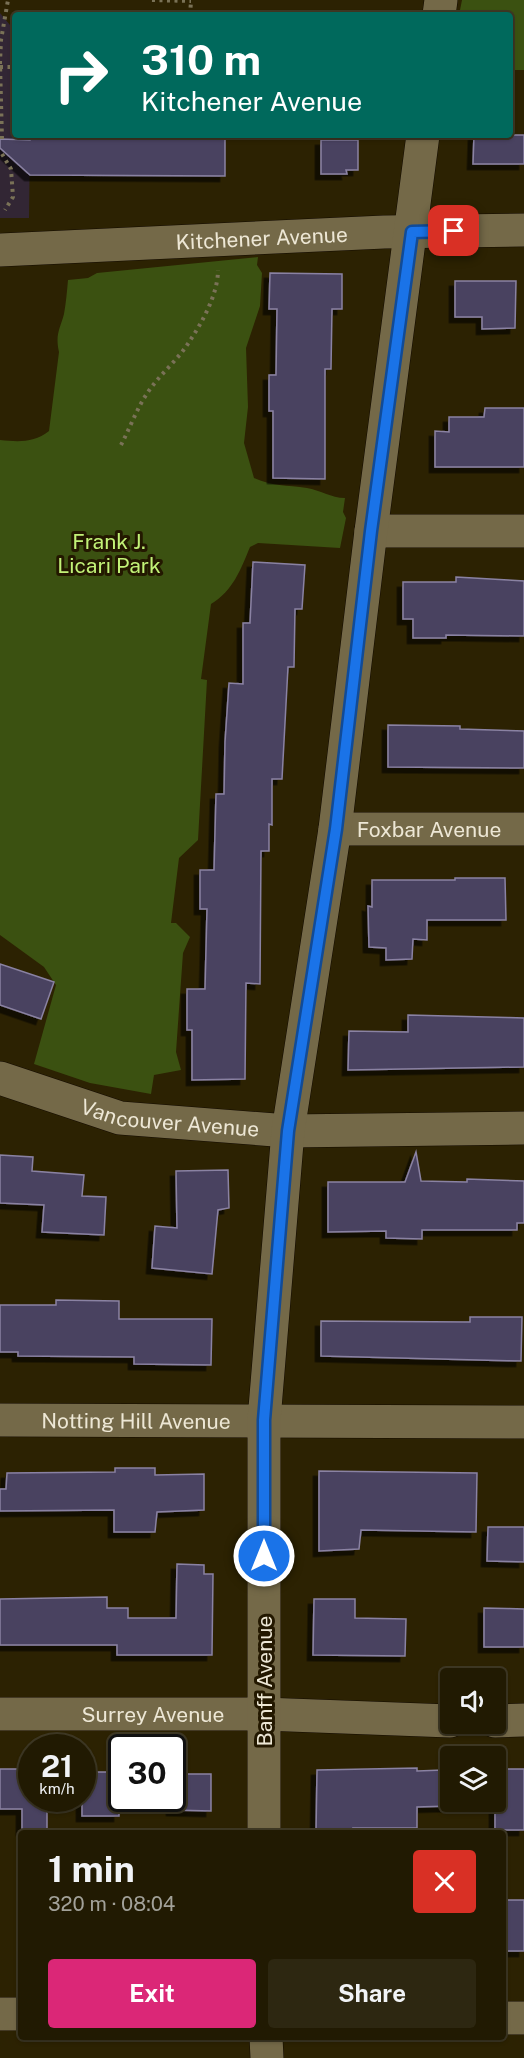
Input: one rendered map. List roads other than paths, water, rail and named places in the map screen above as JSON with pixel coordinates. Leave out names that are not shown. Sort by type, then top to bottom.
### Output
[{"type":"street","name":"Banff Avenue","points":[[264,1830],[264,1420],[288,1131],[336,829],[371,531],[423,138]]},
{"type":"street","name":"Kitchener Avenue","points":[[0,250],[412,232],[524,230]]},
{"type":"street","points":[[371,531],[524,531]]},
{"type":"street","name":"Foxbar Avenue","points":[[336,829],[524,830]]},
{"type":"street","name":"Vancouver Avenue","points":[[0,1078],[120,1118],[288,1131],[524,1128]]},
{"type":"street","name":"Notting Hill Avenue","points":[[0,1420],[524,1422]]},
{"type":"street","name":"Surrey Avenue","points":[[0,1714],[263,1714],[440,1721]]},
{"type":"street","points":[[506,1721],[524,1720]]},
{"type":"street","points":[[0,2014],[18,2014]]},
{"type":"street","points":[[506,2018],[524,2018]]},
{"type":"street","points":[[266,2040],[267,2058]]},
{"type":"park label","name":"Frank J. Licari Park","points":[[109,553]]}]
